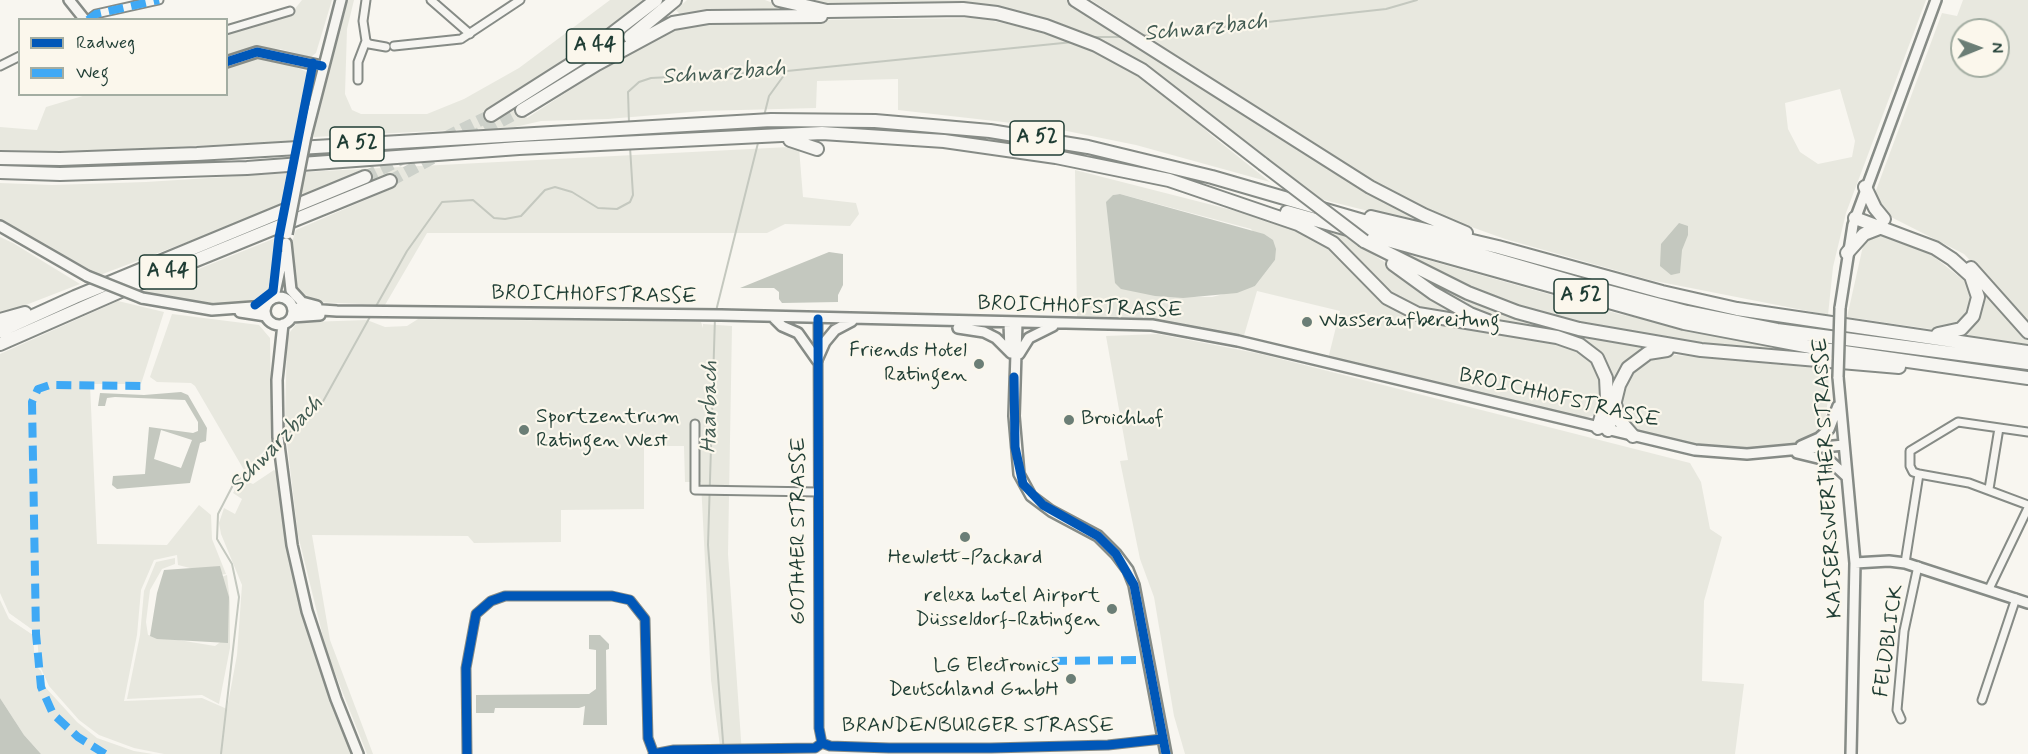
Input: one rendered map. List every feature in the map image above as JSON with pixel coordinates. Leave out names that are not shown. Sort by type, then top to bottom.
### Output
[{"type":"highway","name":"A 44","points":[[491,115],[579,59],[656,0]]},
{"type":"highway","name":"A 44","points":[[522,110],[597,64],[675,0]]},
{"type":"highway","points":[[779,0],[807,8],[848,11],[963,9],[1023,19],[1081,38],[1142,70],[1173,91],[1263,164],[1452,304],[1470,314],[1517,331]]},
{"type":"highway","points":[[1075,0],[1370,187],[1424,215],[1497,247]]},
{"type":"highway","points":[[597,64],[659,28],[689,19],[827,16],[848,11]]},
{"type":"highway","name":"A 52","points":[[0,158],[60,159],[197,154],[771,120],[875,121],[1000,132],[1132,157],[1636,299],[1777,330],[2028,363]]},
{"type":"highway","name":"A 52","points":[[0,172],[60,174],[247,168],[636,142],[822,133],[944,141],[1091,163],[1206,191],[1683,323],[1816,348],[2028,378]]},
{"type":"highway","points":[[771,137],[803,142],[817,149]]},
{"type":"highway","name":"A 44","points":[[0,331],[75,297],[365,177]]},
{"type":"highway","name":"A 44","points":[[0,344],[130,287],[390,181]]},
{"type":"highway","points":[[1865,187],[1883,223],[1952,259],[1965,270],[1977,290],[1975,310],[1961,329],[1940,334],[1906,333]]},
{"type":"highway","points":[[1206,191],[1274,215],[1320,235],[1344,253],[1387,298],[1401,307],[1431,317],[1574,342],[1597,358],[1605,372],[1607,385],[1603,429]]},
{"type":"highway","points":[[1296,203],[1324,206],[1497,247],[1662,292],[1756,312],[2028,352]]},
{"type":"highway","points":[[1856,214],[1936,243],[1958,256],[1973,269],[2028,332]]},
{"type":"highway","points":[[1847,252],[1864,234],[1883,223]]},
{"type":"highway","points":[[1364,241],[1434,278],[1518,312],[1621,338],[1701,350]]},
{"type":"highway","points":[[0,321],[75,297]]},
{"type":"highway","points":[[1756,312],[1842,339]]},
{"type":"highway","points":[[1603,429],[1624,374],[1641,357],[1656,351],[1701,350]]},
{"type":"highway","name":"A 52","points":[[1701,350],[1941,371],[1963,368]]},
{"type":"highway","points":[[1614,404],[1620,422],[1633,436]]},
{"type":"main road","points":[[69,0],[85,18]]},
{"type":"main road","points":[[341,0],[322,66],[306,136],[283,259],[279,297],[268,315],[277,380],[279,450],[292,545],[307,610],[336,699],[358,754]]},
{"type":"main road","name":"KAISERSWERTHER STRASSE","points":[[1851,754],[1855,562],[1838,377],[1840,308],[1847,252],[1856,214],[1936,0]]},
{"type":"main road","points":[[228,61],[257,52],[322,66]]},
{"type":"main road","points":[[0,226],[87,276],[142,298],[268,315],[283,324]]},
{"type":"main road","points":[[287,238],[288,282],[295,296],[302,302],[337,311]]},
{"type":"main road","points":[[277,380],[283,324],[292,312],[279,297]]},
{"type":"main road","name":"BROICHHOFSTRASSE","points":[[292,312],[721,315],[855,320],[1152,325],[1199,332],[1603,429],[1713,453],[1789,451],[1844,445]]},
{"type":"main road","points":[[774,318],[802,336],[817,360]]},
{"type":"main road","points":[[817,360],[825,342],[835,330],[855,320]]},
{"type":"main road","points":[[945,322],[996,338],[1014,356]]},
{"type":"main road","points":[[1013,322],[1015,447],[1023,484],[1031,496],[1043,505],[1098,537],[1116,554],[1128,570],[1134,585],[1166,754]]},
{"type":"main road","points":[[1014,356],[1029,338],[1046,328],[1061,323]]},
{"type":"main road","points":[[1789,451],[1819,438],[1829,429],[1835,418],[1840,398]]},
{"type":"main road","points":[[1789,451],[1830,461],[1847,477]]},
{"type":"main road","points":[[1855,562],[1889,561],[1918,566],[2028,603]]},
{"type":"street","points":[[90,18],[96,14],[159,0]]},
{"type":"street","points":[[358,80],[358,62],[366,41],[363,21],[366,0]]},
{"type":"street","points":[[431,0],[470,34]]},
{"type":"street","points":[[366,41],[369,44],[390,46],[448,42],[470,34],[520,0]]},
{"type":"street","points":[[228,29],[290,11]]},
{"type":"street","points":[[0,66],[18,57]]},
{"type":"street","name":"GOTHAER STRASSE","points":[[818,319],[819,728],[822,743]]},
{"type":"street","points":[[1989,589],[2028,506],[1989,489],[1913,472],[1910,466],[1910,451],[1953,424],[1964,422],[2028,432]]},
{"type":"street","name":"GOTHAER STRASSE","points":[[695,424],[695,490],[818,492]]},
{"type":"street","points":[[1989,489],[1999,428]]},
{"type":"street","points":[[1905,563],[1919,474]]},
{"type":"street","name":"FELDBLICK","points":[[1901,719],[1897,710],[1904,631],[1918,566]]},
{"type":"street","points":[[467,754],[466,668],[476,614],[491,601],[505,596],[612,596],[630,600],[645,620],[648,738],[653,754]]},
{"type":"street","points":[[1982,700],[2016,598]]},
{"type":"street","name":"BRANDENBURGER STRASSE","points":[[653,754],[674,750],[765,752],[815,748],[822,743],[830,746],[899,751],[1066,747],[1162,739]]},
{"type":"shaded area","points":[[302,0],[332,0],[316,53],[311,57],[280,49],[258,48],[228,59],[228,34],[290,15]]},
{"type":"shaded area","points":[[348,0],[354,0],[347,29],[345,94],[352,110],[361,114],[427,114],[464,99],[519,68],[610,0],[644,0],[582,48],[486,109],[493,118],[518,104],[527,118],[644,42],[690,24],[792,20],[979,18],[1044,32],[1101,55],[1136,74],[1169,96],[1211,135],[1270,182],[1136,145],[1047,127],[898,110],[898,79],[817,81],[816,108],[703,111],[608,119],[541,121],[515,127],[313,137]]},
{"type":"shaded area","points":[[687,0],[765,0],[800,13],[683,18],[676,10]]},
{"type":"shaded area","points":[[794,0],[1069,0],[1108,26],[1445,230],[1320,199],[1225,125],[1143,66],[1109,45],[1049,21],[964,3],[821,6]]},
{"type":"shaded area","points":[[1091,0],[1926,0],[1846,213],[1833,267],[1828,315],[1650,280],[1505,239],[1410,202],[1341,162]],"holes":[[[1840,89],[1855,141],[1852,157],[1818,164],[1800,152],[1788,129],[1785,103]]]},
{"type":"shaded area","points":[[1963,0],[2028,0],[2028,321],[1964,254],[1889,216],[1880,206],[1875,193],[1942,13],[1957,16]]},
{"type":"shaded area","points":[[257,56],[286,63],[305,71],[310,76],[297,141],[66,152],[0,150],[0,127],[37,130],[46,107],[83,96],[228,96],[228,66]]},
{"type":"shaded area","points":[[799,148],[803,197],[856,203],[859,214],[850,226],[785,224],[767,233],[427,233],[385,305],[314,302],[298,294],[291,279],[293,239],[296,230],[393,188],[388,176],[368,184],[361,170],[299,199],[304,172]]},
{"type":"shaded area","points":[[1075,170],[1279,222],[1308,234],[1330,247],[1398,309],[1567,343],[1597,364],[1604,390],[1596,415],[1584,418],[1328,359],[1340,311],[1257,291],[1243,339],[1159,322],[1077,318]],"holes":[[[1120,194],[1251,229],[1275,260],[1255,286],[1212,297],[1156,296],[1113,195]]]},
{"type":"shaded area","points":[[288,173],[282,206],[100,275],[0,221],[0,183],[52,185],[146,182]]},
{"type":"shaded area","points":[[1120,194],[1264,234],[1273,240],[1276,249],[1275,260],[1255,286],[1237,293],[1183,298],[1155,296],[1121,289],[1115,283],[1106,202],[1113,195]]},
{"type":"shaded area","points":[[1679,223],[1688,226],[1688,235],[1682,250],[1680,273],[1671,275],[1660,266],[1661,244]]},
{"type":"shaded area","points":[[1313,228],[1344,236],[1480,323],[1403,305]]},
{"type":"shaded area","points":[[1887,234],[1928,252],[1967,283],[1971,295],[1970,307],[1964,319],[1954,326],[1937,330],[1847,317],[1863,246],[1872,237]]},
{"type":"shaded area","points":[[0,237],[13,243],[80,284],[0,315]]},
{"type":"shaded area","points":[[278,237],[272,291],[262,298],[224,305],[179,302],[139,293]]},
{"type":"shaded area","points":[[829,252],[843,254],[843,285],[838,295],[838,302],[782,303],[779,299],[779,292],[774,288],[740,288]]},
{"type":"shaded area","points":[[1399,252],[1619,314],[1813,355],[1669,340],[1581,325],[1520,307],[1468,288]]},
{"type":"shaded area","points":[[1420,278],[1483,306],[1528,321],[1579,335],[1654,349],[1643,353],[1613,397],[1596,352],[1469,312]]},
{"type":"shaded area","points":[[1978,283],[2028,336],[2028,346],[1950,337],[1966,329]]},
{"type":"shaded area","points":[[118,301],[164,312],[141,384],[90,384],[97,544],[167,545],[199,505],[211,515],[212,539],[226,574],[218,575],[178,565],[177,555],[154,560],[141,590],[137,635],[124,701],[202,698],[227,709],[237,655],[242,585],[221,534],[219,523],[224,508],[235,514],[242,499],[233,493],[241,479],[253,484],[274,470],[278,473],[285,526],[316,656],[354,754],[164,754],[134,748],[99,735],[79,720],[49,686],[39,664],[37,633],[9,613],[0,593],[0,354]]},
{"type":"shaded area","points":[[172,314],[259,325],[270,338],[272,444],[244,470],[195,386],[191,383],[157,382],[150,377]]},
{"type":"shaded area","name":"Sportzentrum Ratingen West","points":[[418,319],[701,322],[703,328],[703,324],[732,326],[728,554],[742,754],[721,754],[711,680],[701,482],[685,482],[684,446],[644,446],[644,509],[561,510],[561,542],[474,543],[468,536],[312,535],[330,640],[373,754],[367,754],[327,653],[298,535],[285,426],[287,336],[296,324],[308,322],[367,320],[385,327],[407,326]]},
{"type":"shaded area","points":[[1158,334],[1261,354],[1690,463],[1701,482],[1710,529],[1722,537],[1704,601],[1702,681],[1744,684],[1735,754],[1185,754],[1174,716],[1154,597],[1140,559],[1120,461],[1128,460],[1106,336]]},
{"type":"shaded area","points":[[1665,354],[1828,369],[1829,393],[1824,427],[1817,434],[1799,442],[1762,449],[1734,450],[1708,448],[1635,429],[1628,424],[1619,405],[1627,377],[1647,358]]},
{"type":"shaded area","points":[[181,392],[188,395],[207,428],[206,441],[200,443],[190,483],[117,489],[112,485],[113,476],[145,474],[149,427],[193,433],[198,431],[198,422],[185,400],[115,397],[107,398],[105,406],[98,406],[100,393],[144,395]],"holes":[[[161,430],[192,440],[181,468],[154,459]]]},
{"type":"shaded area","points":[[175,558],[175,564],[162,569],[150,590],[146,622],[148,635],[215,646],[223,640],[221,577],[227,575],[230,602],[230,648],[219,704],[202,695],[127,699],[140,635],[144,591],[156,562]]},
{"type":"shaded area","points":[[220,566],[229,597],[228,643],[157,639],[150,636],[157,593],[164,570]]},
{"type":"shaded area","points":[[0,600],[9,619],[33,635],[35,665],[41,671],[46,688],[77,722],[97,738],[134,751],[153,754],[41,754],[24,735],[0,698]]},
{"type":"shaded area","points":[[589,635],[600,635],[609,644],[609,649],[606,650],[607,725],[583,725],[585,706],[579,708],[495,708],[494,713],[476,713],[476,695],[589,694],[596,689],[596,650],[589,649]]},
{"type":"shaded area","points":[[0,698],[24,735],[41,754],[0,754]]},
{"type":"waterway","name":"Schwarzbach","points":[[1140,36],[1386,9],[1417,0]]},
{"type":"waterway","name":"Schwarzbach","points":[[1090,37],[1126,37]]},
{"type":"waterway","name":"Schwarzbach","points":[[629,123],[628,92],[639,82],[651,78],[787,71],[1073,42]]},
{"type":"waterway","name":"Haarbach","points":[[764,116],[769,96],[787,71]]},
{"type":"waterway","name":"Haarbach","points":[[716,311],[759,139]]},
{"type":"waterway","name":"Schwarzbach","points":[[375,308],[407,251],[442,202],[473,200],[494,218],[505,219],[521,216],[545,190],[555,187],[572,192],[598,208],[617,209],[630,202],[633,195],[630,147]]},
{"type":"waterway","name":"Schwarzbach","points":[[283,438],[321,405],[371,315]]},
{"type":"waterway","name":"Haarbach","points":[[715,317],[708,545],[724,754]]},
{"type":"waterway","name":"Schwarzbach","points":[[221,754],[239,597],[232,564],[217,539],[218,514],[233,485],[276,444]]},
{"type":"tunnel","points":[[390,181],[522,110]]},
{"type":"tunnel","points":[[365,177],[491,115]]},
{"type":"marked path","points":[[91,18],[96,14],[159,0]]},
{"type":"marked path","points":[[105,754],[78,737],[53,714],[41,687],[36,634],[32,402],[38,389],[50,385],[147,386]]},
{"type":"marked path","points":[[1052,661],[1147,660]]},
{"type":"cycle path","points":[[228,61],[257,52],[322,66]]},
{"type":"cycle path","points":[[255,305],[273,291],[279,237],[313,63]]},
{"type":"cycle path","points":[[818,319],[819,728],[822,743]]},
{"type":"cycle path","points":[[1014,377],[1015,447],[1023,484],[1043,505],[1098,536],[1116,554],[1134,585],[1166,754]]},
{"type":"cycle path","points":[[467,754],[466,668],[476,614],[491,601],[505,596],[612,596],[630,600],[645,619],[648,738],[654,754]]},
{"type":"cycle path","points":[[822,743],[830,746],[889,748],[991,748],[1108,745],[1162,739]]},
{"type":"cycle path","points":[[653,754],[674,750],[815,748],[822,743]]},
{"type":"place","name":"Wasseraufbereitung","points":[[1307,322]]},
{"type":"place","name":"Friends Hotel Ratingen","points":[[979,364]]},
{"type":"place","name":"Broichhof","points":[[1069,420]]},
{"type":"place","name":"Sportzentrum Ratingen West","points":[[524,430]]},
{"type":"place","name":"Hewlett-Packard","points":[[965,537]]},
{"type":"place","name":"relexa hotel Airport Düsseldorf-Ratingen","points":[[1112,609]]},
{"type":"place","name":"LG Electronics Deutschland GmbH","points":[[1071,679]]}]
